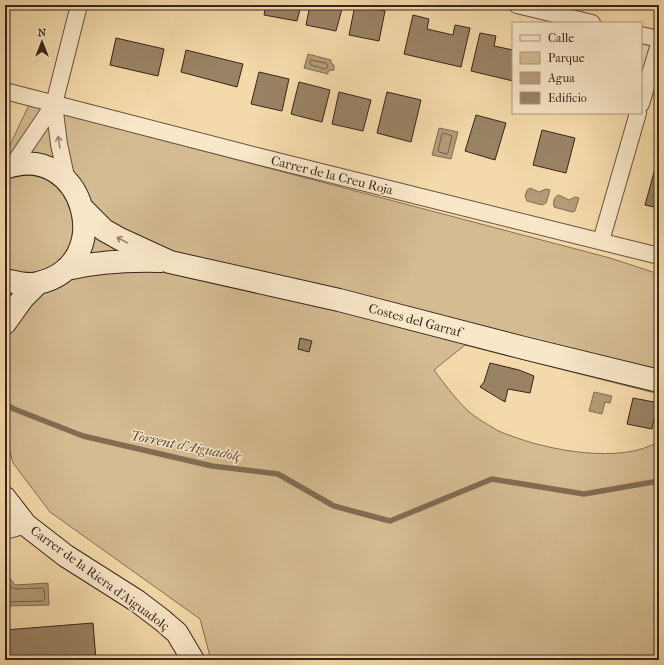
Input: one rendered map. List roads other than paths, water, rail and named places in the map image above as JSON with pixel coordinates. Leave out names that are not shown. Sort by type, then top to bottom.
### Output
[{"type":"main road","points":[[5,280],[37,284],[49,280],[66,269],[73,262],[81,248],[85,234],[82,208],[74,190],[67,180],[47,166],[24,164],[8,167]]},
{"type":"main road","points":[[82,208],[104,230],[170,262]]},
{"type":"main road","points":[[66,269],[85,265],[118,262],[170,262]]},
{"type":"main road","name":"Costes del Garraf","points":[[170,262],[339,300],[659,381]]},
{"type":"main road","points":[[5,323],[23,298],[37,284]]},
{"type":"main road","name":"Carrer de la Riera d'Aiguadolç","points":[[5,498],[26,525],[66,556],[137,601],[162,620],[177,633],[192,660]]},
{"type":"street","points":[[8,167],[21,154],[54,104],[79,5]]},
{"type":"street","points":[[517,5],[588,22]]},
{"type":"street","points":[[642,35],[659,39]]},
{"type":"street","points":[[642,101],[659,44]]},
{"type":"street","name":"Carrer de la Creu Roja","points":[[5,91],[408,195],[659,256]]},
{"type":"street","points":[[54,104],[59,144],[67,180]]},
{"type":"street","points":[[601,241],[638,114]]},
{"type":"street","points":[[5,531],[26,525]]},
{"type":"water","points":[[308,54],[331,60],[331,63],[334,65],[334,70],[328,71],[328,74],[304,68]]},
{"type":"water","points":[[439,128],[458,132],[451,159],[432,155]]},
{"type":"water","points":[[530,188],[539,192],[546,189],[550,190],[546,203],[542,205],[527,201],[525,196],[527,190]]},
{"type":"water","points":[[559,195],[569,200],[575,197],[579,198],[575,211],[572,212],[554,207],[554,200]]},
{"type":"water","points":[[594,392],[612,396],[610,403],[605,402],[602,414],[589,411]]},
{"type":"water","points":[[10,578],[15,585],[48,583],[49,605],[7,606],[6,579]]},
{"type":"waterway","name":"Torrent d'Aiguadolç","points":[[5,404],[14,409],[83,436],[212,466],[278,474],[334,506],[390,521],[492,479],[584,494],[659,481]]}]
